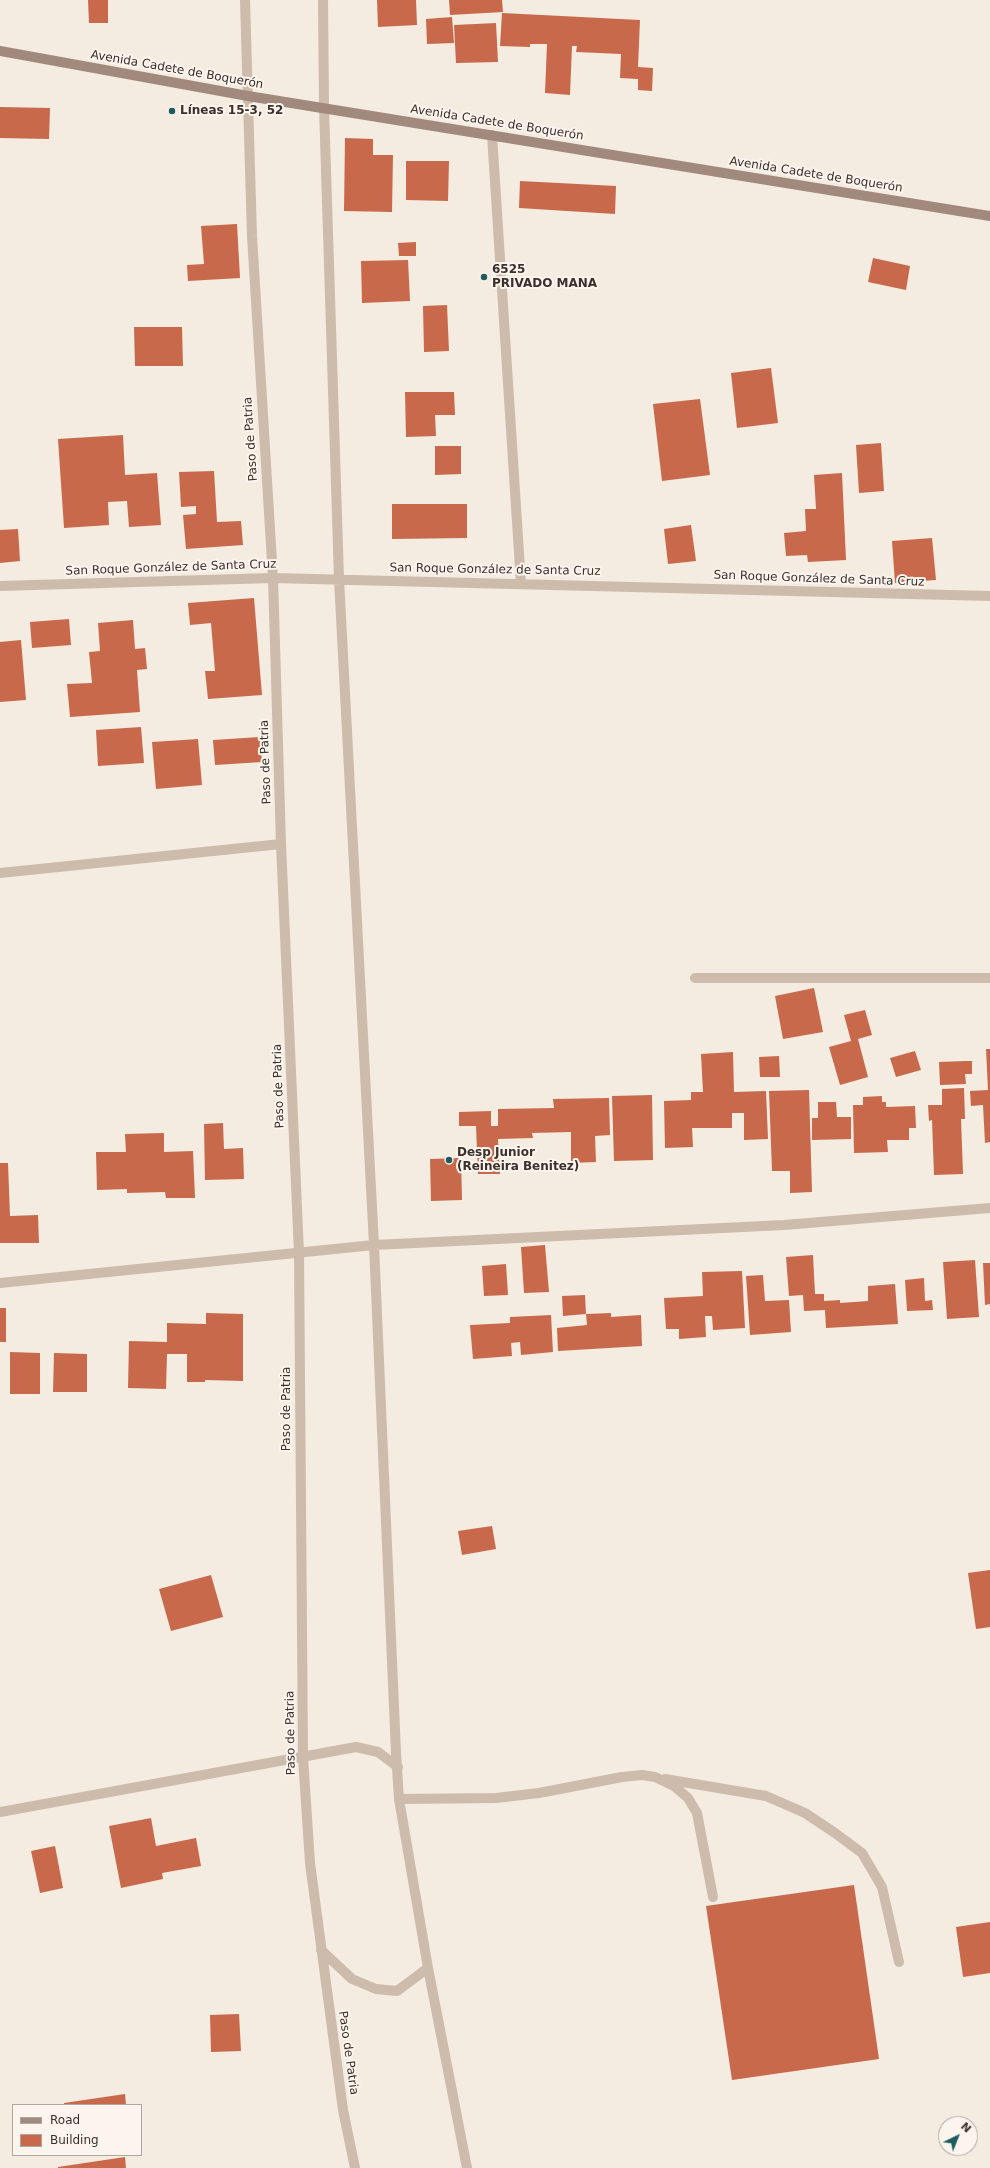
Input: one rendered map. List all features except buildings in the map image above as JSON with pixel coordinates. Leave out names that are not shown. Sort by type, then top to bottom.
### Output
[{"type":"main road","name":"Avenida Cadete de Boquerón","points":[[0,51],[248,96],[324,107],[990,216]]},
{"type":"street","name":"Paso de Patria","points":[[245,0],[252,236],[273,578],[282,844],[299,1253],[303,1757],[310,1863],[321,1950],[343,2110],[355,2168]]},
{"type":"street","points":[[323,0],[324,107],[339,579],[374,1245],[400,1799],[428,1968],[467,2168]]},
{"type":"street","points":[[492,135],[521,584]]},
{"type":"street","name":"San Roque González de Santa Cruz","points":[[0,586],[273,578],[990,596]]},
{"type":"street","points":[[0,873],[282,844]]},
{"type":"street","points":[[695,978],[990,978]]},
{"type":"street","points":[[0,1283],[374,1245],[784,1225],[990,1208]]},
{"type":"street","points":[[0,1812],[356,1747],[378,1752],[398,1767]]},
{"type":"street","points":[[400,1799],[496,1798],[539,1793],[622,1777],[642,1775],[766,1796],[805,1813],[862,1853],[882,1887],[899,1962]]},
{"type":"street","points":[[655,1777],[674,1786],[688,1798],[697,1813],[705,1843],[713,1897]]},
{"type":"street","points":[[321,1950],[352,1980],[376,1988],[397,1991],[428,1968]]},
{"type":"place","name":"Líneas 15-3, 52","points":[[172,111]]},
{"type":"place","name":"6525 PRIVADO MANA","points":[[484,277]]},
{"type":"place","name":"Desp Junior (Reineira Benitez)","points":[[449,1160]]}]
